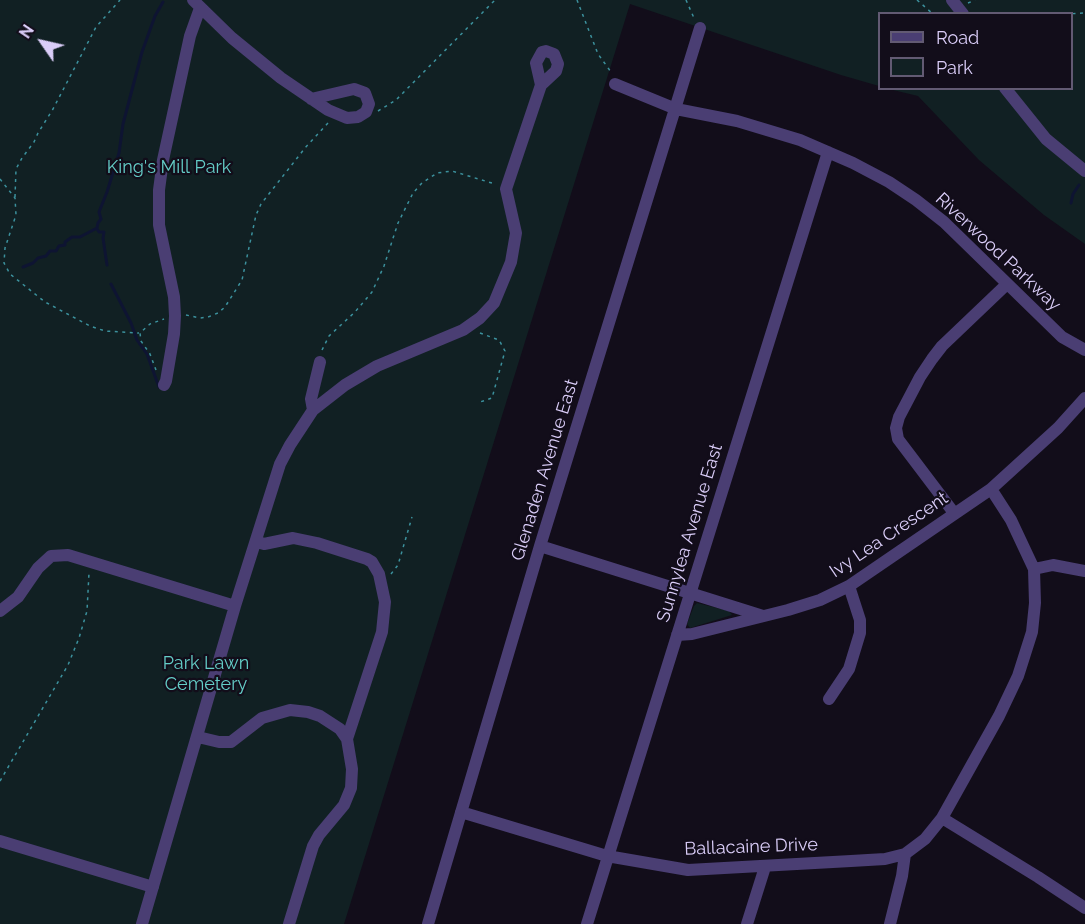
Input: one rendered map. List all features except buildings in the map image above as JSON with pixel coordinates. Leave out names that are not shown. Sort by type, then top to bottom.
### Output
[{"type":"street","points":[[952,0],[961,12]]},
{"type":"street","points":[[196,4],[232,38],[281,78],[312,99],[338,114],[354,118],[363,115],[369,104],[367,96],[358,89],[312,99]]},
{"type":"street","points":[[160,381],[166,381],[175,316],[174,297],[159,225],[159,190],[162,160],[196,4]]},
{"type":"street","name":"Glenaden Avenue East","points":[[428,924],[540,546],[700,28]]},
{"type":"street","name":"Riverwood Parkway","points":[[615,84],[676,109],[774,131],[828,152],[889,182],[944,222],[1062,337],[1085,351]]},
{"type":"street","points":[[142,924],[235,606],[280,464],[313,410],[345,385],[377,366],[438,342],[467,327],[480,318],[494,303],[511,262],[516,233],[506,189],[541,85]]},
{"type":"street","points":[[1007,90],[1046,138],[1085,171]]},
{"type":"street","name":"Sunnylea Avenue East","points":[[587,924],[828,152]]},
{"type":"street","points":[[954,513],[898,439],[896,428],[899,417],[920,377],[942,346],[1007,284]]},
{"type":"street","points":[[313,410],[311,399],[320,362]]},
{"type":"street","name":"Ivy Lea Crescent","points":[[677,635],[686,636],[764,616],[820,600],[849,586],[991,489],[1058,428],[1085,398]]},
{"type":"street","points":[[890,924],[905,854],[925,839],[942,818],[999,716],[1018,676],[1032,632],[1035,603],[1034,569],[1011,520],[991,489]]},
{"type":"street","points":[[256,542],[264,544],[293,538],[317,543],[367,559],[375,567],[382,582],[386,602],[382,632],[347,739]]},
{"type":"street","points":[[540,546],[764,616]]},
{"type":"street","points":[[0,611],[18,597],[38,568],[51,556],[68,555],[235,606]]},
{"type":"street","points":[[1034,569],[1053,565],[1085,571]]},
{"type":"street","points":[[829,699],[849,669],[860,633],[858,608],[849,586]]},
{"type":"street","points":[[198,737],[231,742],[262,718],[290,710],[320,716],[340,729],[347,739],[352,769],[351,788],[344,805],[319,835],[313,846],[289,924]]},
{"type":"street","name":"Ballacaine Drive","points":[[461,812],[607,856],[688,870],[765,867],[885,858],[905,854]]},
{"type":"street","points":[[942,818],[1085,908]]},
{"type":"street","points":[[0,841],[153,887]]},
{"type":"street","points":[[747,924],[765,867]]},
{"type":"path","points":[[120,0],[96,27],[53,110],[16,169],[16,215],[5,248],[4,263],[10,274],[45,302],[90,326],[105,331],[140,333],[150,324],[183,313],[193,317],[218,314],[242,280],[256,215],[261,204],[305,148],[338,114]]},
{"type":"path","points":[[366,112],[374,113],[396,100],[495,0]]},
{"type":"path","points":[[578,0],[598,54],[613,75],[615,84]]},
{"type":"path","points":[[686,0],[700,28]]},
{"type":"path","points":[[917,0],[931,12]]},
{"type":"path","points":[[320,362],[328,336],[359,308],[372,292],[384,266],[398,223],[413,194],[422,183],[437,173],[452,171],[486,180],[506,189]]},
{"type":"path","points":[[0,179],[15,198]]},
{"type":"path","points":[[467,327],[499,340],[505,348],[492,398],[480,402]]},
{"type":"path","points":[[140,333],[141,341],[150,354],[160,381]]},
{"type":"path","points":[[382,582],[398,566],[412,517]]},
{"type":"path","points":[[0,781],[55,690],[79,638],[87,611],[89,561]]},
{"type":"green space","points":[[0,0],[1085,0],[1085,244],[1044,215],[979,160],[918,96],[893,90],[1073,90],[1073,12],[878,12],[878,86],[630,4],[344,924],[0,924]]},
{"type":"green space","points":[[697,603],[729,611],[732,615],[690,628],[687,624]]},
{"type":"waterway","points":[[23,267],[46,256],[50,251],[56,251],[72,237],[80,237],[97,228],[101,219],[99,212],[119,153],[123,124],[142,52],[155,16],[163,2]]},
{"type":"waterway","points":[[1071,203],[1073,194],[1079,185]]},
{"type":"waterway","points":[[97,229],[99,232],[104,232],[107,265]]},
{"type":"waterway","points":[[111,284],[137,340],[147,354],[159,387]]},
{"type":"park label","name":"King's Mill Park","points":[[169,168]]},
{"type":"park label","name":"Park Lawn Cemetery","points":[[206,674]]}]
